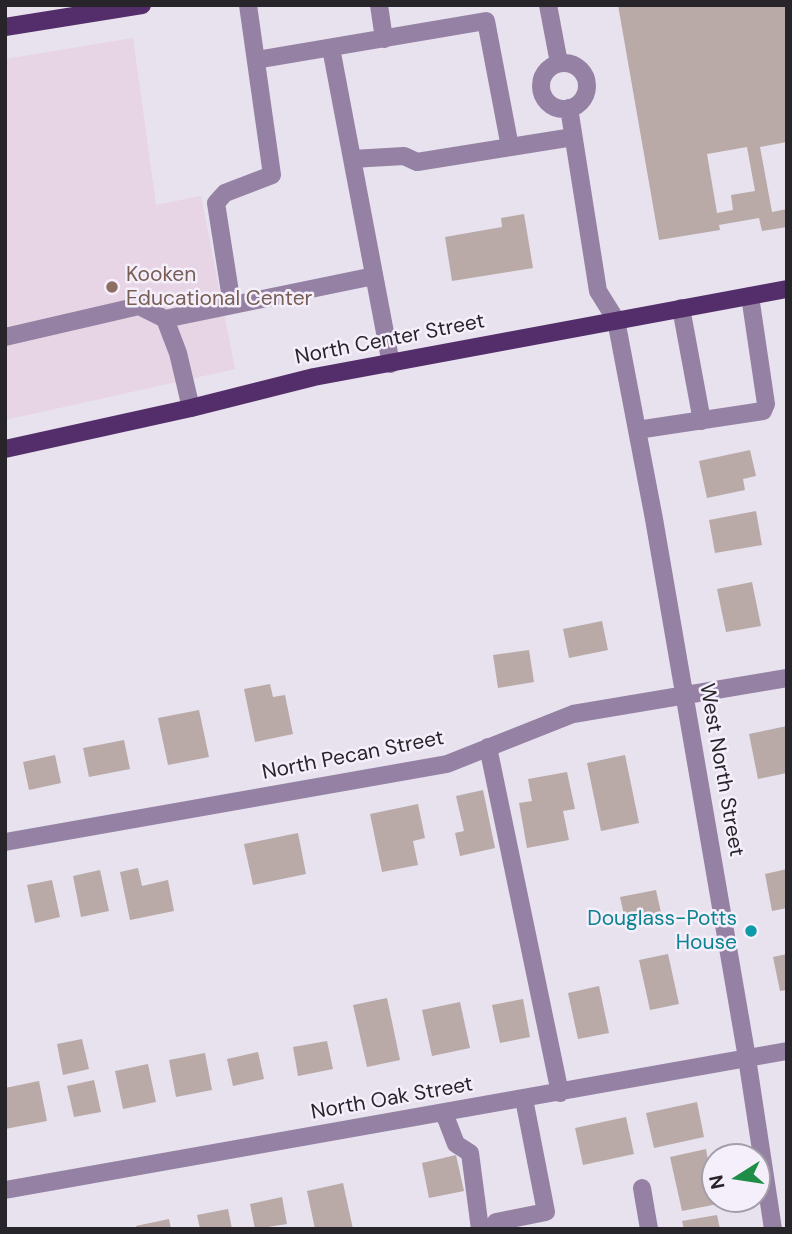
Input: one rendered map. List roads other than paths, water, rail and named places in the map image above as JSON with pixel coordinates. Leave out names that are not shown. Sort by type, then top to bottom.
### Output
[{"type":"main road","points":[[5,27],[142,5]]},
{"type":"main road","name":"North Center Street","points":[[5,449],[191,408],[314,377],[787,289]]},
{"type":"street","points":[[232,305],[216,203],[225,193],[272,175],[248,5]]},
{"type":"street","points":[[379,5],[384,39]]},
{"type":"street","points":[[548,5],[559,63]]},
{"type":"street","points":[[256,60],[486,21],[510,147]]},
{"type":"street","points":[[331,48],[391,364]]},
{"type":"street","points":[[559,63],[577,67],[587,86],[583,99],[578,105],[569,108],[550,105],[540,84],[547,69],[559,63]]},
{"type":"street","points":[[569,108],[598,292],[616,320]]},
{"type":"street","points":[[352,159],[404,156],[417,162],[573,137]]},
{"type":"street","points":[[5,337],[139,306],[165,319],[374,276]]},
{"type":"street","points":[[637,430],[763,411],[766,404],[750,296]]},
{"type":"street","points":[[681,308],[702,421]]},
{"type":"street","points":[[165,319],[178,353],[191,408]]},
{"type":"street","name":"West North Street","points":[[616,320],[686,696],[773,1229]]},
{"type":"street","name":"North Pecan Street","points":[[5,842],[447,764],[573,714],[787,678]]},
{"type":"street","points":[[488,747],[560,1093]]},
{"type":"street","name":"North Oak Street","points":[[5,1190],[787,1051]]},
{"type":"street","points":[[444,1113],[456,1144],[470,1153],[488,1225],[546,1212],[524,1099]]},
{"type":"street","points":[[642,1188],[649,1229]]},
{"type":"place","name":"Kooken Educational Center","points":[[112,287]]},
{"type":"place","name":"Douglass-Potts House","points":[[751,931]]}]
